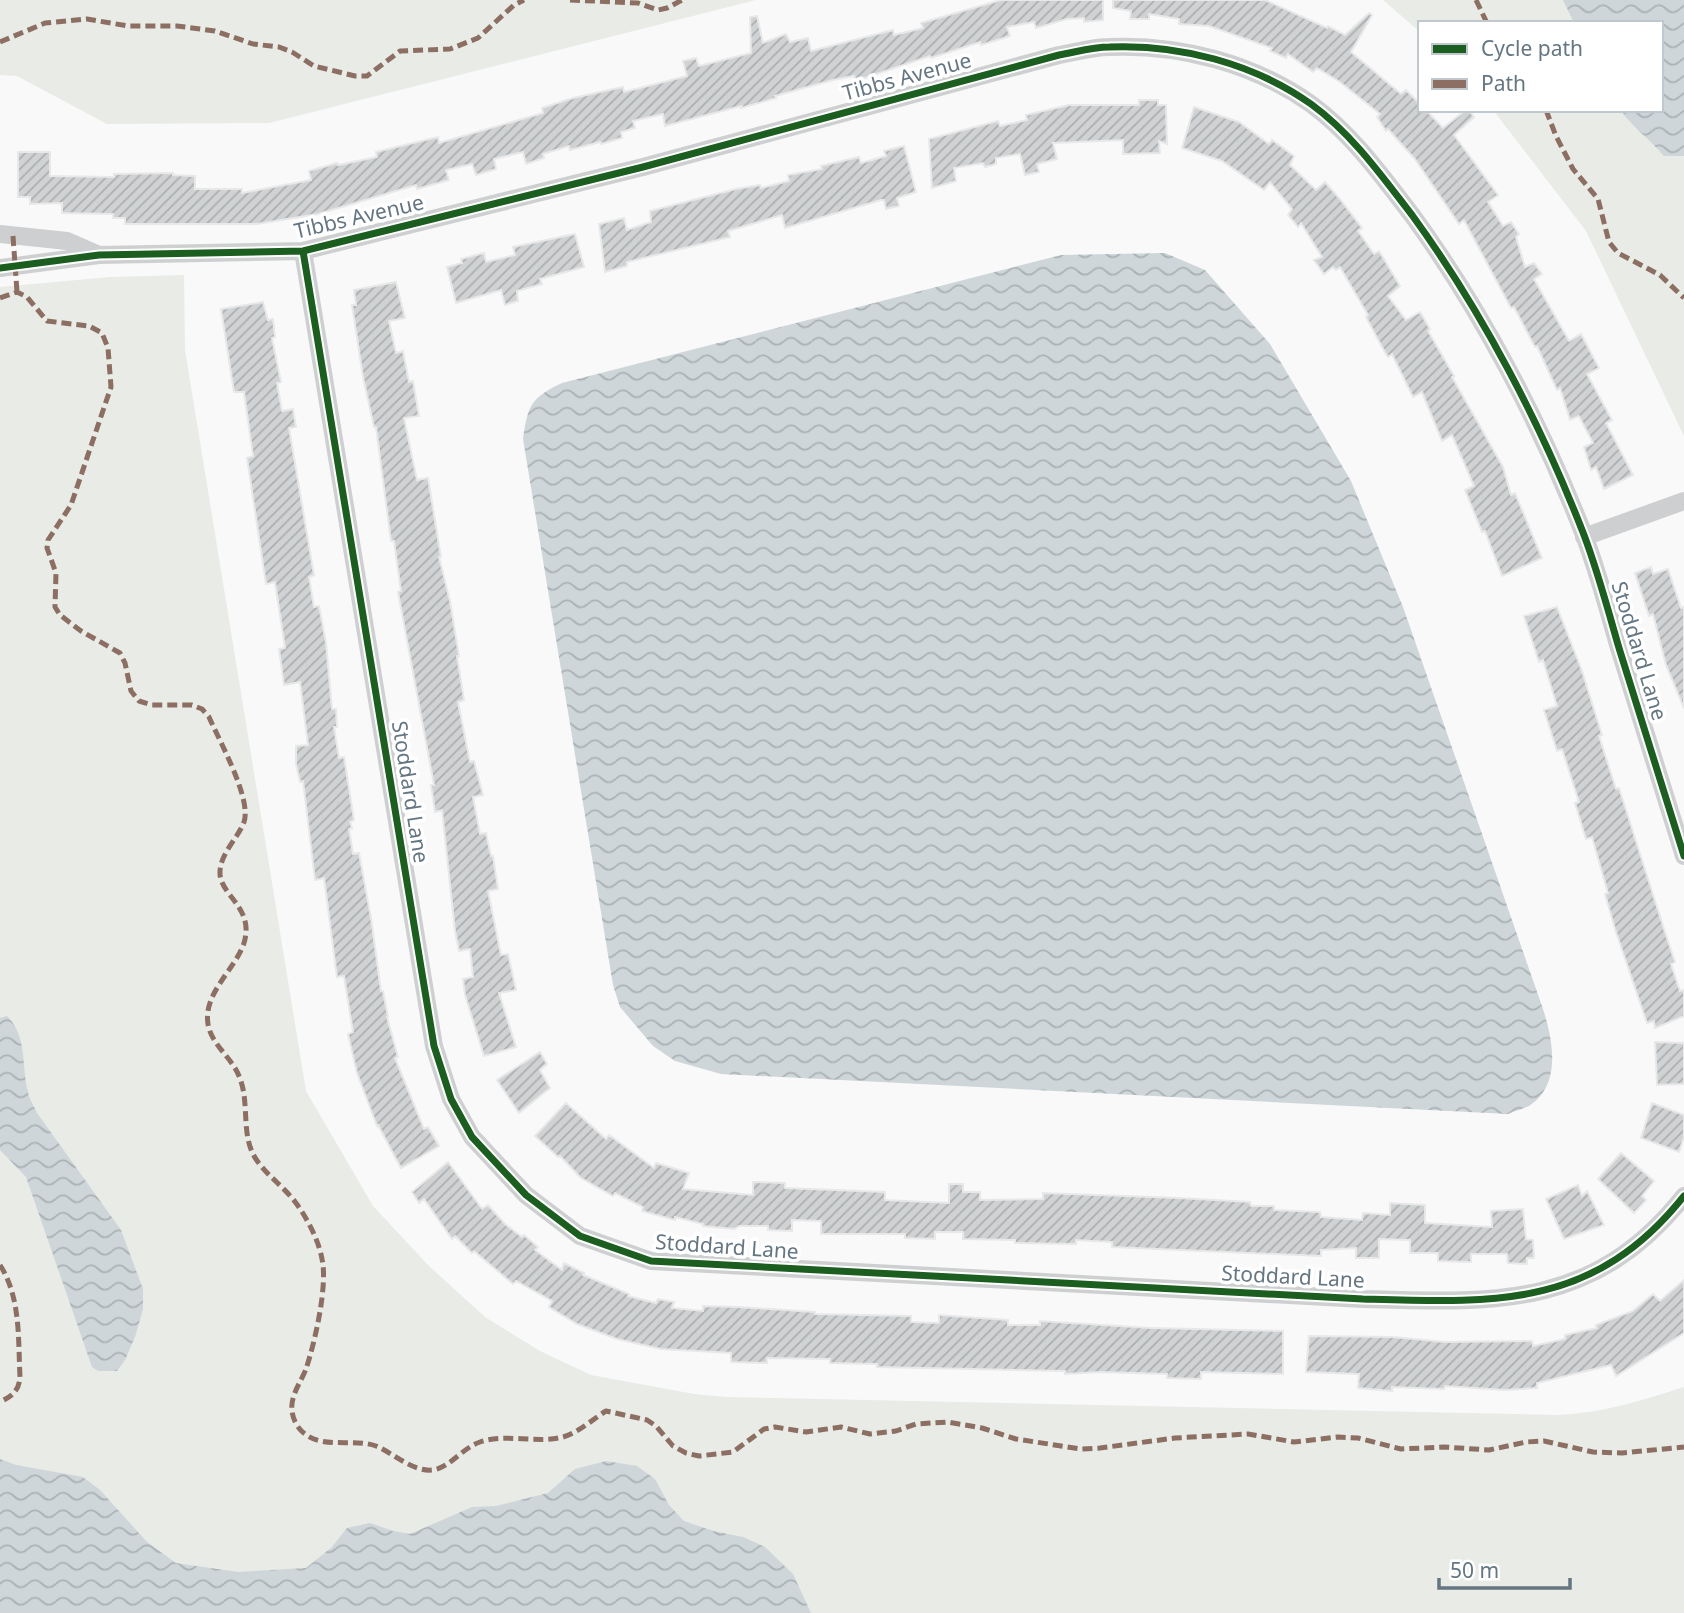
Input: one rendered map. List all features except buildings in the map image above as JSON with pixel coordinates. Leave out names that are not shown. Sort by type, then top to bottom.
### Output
[{"type":"street","name":"Tibbs Avenue","points":[[0,268],[99,255],[303,251],[643,167],[1059,55],[1106,47],[1172,50],[1229,62],[1275,83],[1310,103],[1347,133],[1381,174],[1441,256],[1495,348],[1547,450],[1584,537]]},
{"type":"street","name":"Tibbs Avenue","points":[[0,234],[67,240],[99,255]]},
{"type":"street","name":"Stoddard Lane","points":[[303,251],[434,1046],[451,1099],[472,1137],[526,1195],[580,1236],[650,1261],[1363,1299],[1451,1301],[1507,1298],[1557,1288],[1597,1272],[1633,1249],[1670,1214],[1684,1196]]},
{"type":"street","points":[[1584,537],[1684,501]]},
{"type":"street","name":"Stoddard Lane","points":[[1584,537],[1684,856]]},
{"type":"shaded area","points":[[0,0],[756,0],[269,123],[107,124],[17,76],[0,75]]},
{"type":"shaded area","points":[[1383,0],[1684,0],[1684,436],[1586,231],[1495,112],[1663,112],[1663,21],[1418,21],[1418,30]]},
{"type":"shaded area","points":[[184,275],[185,350],[306,1091],[373,1206],[429,1266],[485,1317],[540,1351],[591,1375],[694,1394],[726,1397],[1557,1415],[1606,1409],[1684,1387],[1684,1613],[0,1613],[0,287],[110,277]]},
{"type":"water","points":[[1563,0],[1684,0],[1684,156],[1664,156],[1622,112],[1663,112],[1663,21],[1573,21]]},
{"type":"water","points":[[1165,253],[1205,270],[1270,344],[1351,481],[1403,607],[1543,1009],[1552,1048],[1551,1074],[1547,1086],[1529,1106],[1508,1114],[721,1074],[675,1061],[653,1046],[620,1007],[613,985],[523,439],[532,404],[543,393],[562,383],[1061,255]]},
{"type":"water","points":[[7,1016],[14,1024],[21,1042],[26,1082],[37,1113],[121,1230],[143,1289],[143,1309],[135,1337],[117,1371],[98,1371],[92,1367],[26,1177],[0,1150],[0,1018]]},
{"type":"water","points":[[0,1459],[16,1465],[83,1477],[100,1490],[147,1542],[176,1563],[238,1572],[306,1568],[332,1547],[347,1528],[370,1523],[410,1534],[472,1507],[496,1506],[548,1493],[575,1469],[606,1461],[637,1466],[655,1479],[669,1505],[684,1521],[743,1537],[765,1547],[793,1574],[811,1613],[0,1613]]},
{"type":"marked path","points":[[0,42],[45,23],[87,19],[128,26],[177,26],[215,31],[253,44],[279,47],[314,66],[355,76],[367,76],[400,51],[450,49],[478,38],[514,5],[524,0]]},
{"type":"marked path","points":[[570,0],[638,3],[658,10],[682,0]]},
{"type":"marked path","points":[[1476,0],[1486,21]]},
{"type":"marked path","points":[[1547,112],[1573,169],[1598,199],[1609,242],[1618,253],[1660,275],[1684,298]]},
{"type":"marked path","points":[[13,236],[17,292]]},
{"type":"marked path","points":[[0,298],[17,292],[27,297],[47,321],[89,326],[102,333],[108,348],[111,387],[71,505],[48,540],[47,548],[56,573],[55,607],[60,615],[81,631],[120,653],[131,691],[139,701],[152,705],[192,705],[202,709],[209,717],[227,754],[243,799],[244,822],[226,852],[220,872],[225,888],[245,920],[246,931],[240,953],[210,1002],[208,1024],[213,1038],[239,1076],[252,1152],[300,1209],[320,1252],[323,1270],[320,1314],[310,1358],[292,1405],[295,1421],[305,1434],[321,1441],[376,1446],[410,1465],[425,1470],[445,1466],[467,1449],[490,1439],[563,1437],[606,1411],[647,1420],[656,1426],[673,1446],[699,1456],[733,1452],[764,1429],[775,1427],[806,1432],[841,1427],[870,1434],[896,1431],[916,1424],[948,1422],[982,1428],[1016,1439],[1081,1449],[1175,1438],[1248,1434],[1294,1442],[1338,1437],[1358,1438],[1401,1449],[1444,1447],[1489,1450],[1544,1441],[1593,1452],[1622,1453],[1684,1447]]},
{"type":"marked path","points":[[0,1265],[12,1291],[15,1305],[20,1377],[14,1392],[0,1402]]},
{"type":"cycle path","points":[[0,268],[99,255],[303,251],[643,167],[1059,55],[1103,47],[1162,49],[1240,67],[1289,90],[1340,128],[1412,215],[1486,329],[1549,452],[1584,535],[1684,856]]},
{"type":"cycle path","points":[[303,251],[434,1046],[451,1099],[472,1137],[526,1195],[580,1236],[651,1261],[1363,1299],[1456,1300],[1499,1298],[1539,1291],[1578,1279],[1614,1260],[1650,1233],[1684,1196]]}]
